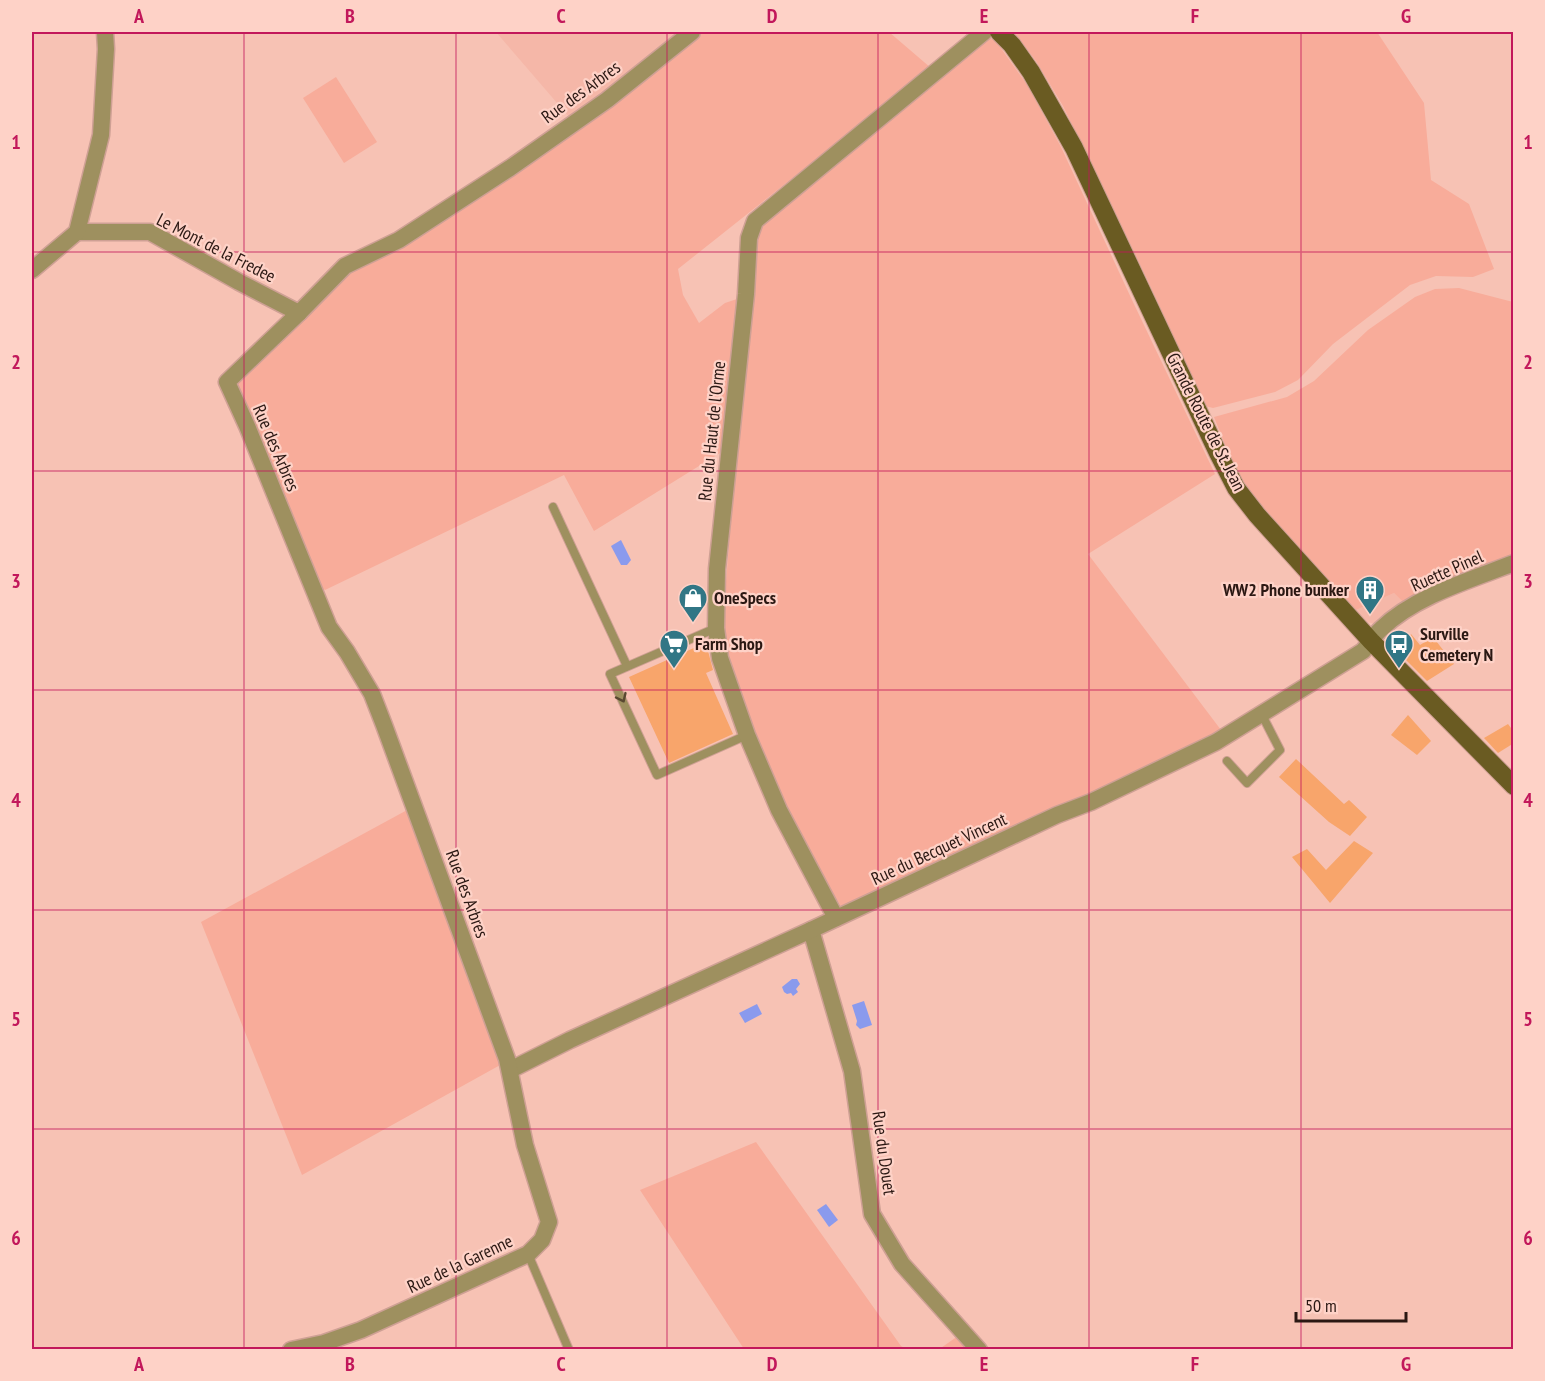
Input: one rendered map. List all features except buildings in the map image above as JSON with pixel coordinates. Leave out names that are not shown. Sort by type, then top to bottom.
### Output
[{"type":"main road","name":"Grande Route de St. Jean","points":[[999,32],[1032,72],[1074,148],[1236,488],[1257,515],[1371,641],[1514,786]]},
{"type":"street","points":[[32,270],[77,232],[101,135],[105,32]]},
{"type":"street","name":"Rue des Arbres","points":[[510,1070],[372,694],[329,627],[227,382],[345,266],[399,240],[510,168],[607,100],[692,32]]},
{"type":"street","name":"Rue du Haut de l'Orme","points":[[836,918],[779,810],[747,735],[720,658],[717,628],[717,569],[746,294],[749,238],[754,221],[984,32]]},
{"type":"street","name":"Le Mont de la Fredee","points":[[77,232],[150,232],[299,313]]},
{"type":"street","name":"Ruette Pinel","points":[[1371,641],[1379,630],[1400,613],[1442,591],[1514,563]]},
{"type":"street","name":"Rue du Becquet Vincent","points":[[510,1070],[570,1040],[1180,760],[1262,715],[1364,651],[1371,641]]},
{"type":"street","name":"Rue du Douet","points":[[811,930],[852,1071],[872,1214],[902,1264],[979,1350]]},
{"type":"street","name":"Rue de la Garenne","points":[[291,1350],[324,1343],[361,1330],[528,1254],[542,1240],[549,1222],[525,1145],[510,1070]]},
{"type":"lane","points":[[553,507],[627,666]]},
{"type":"lane","points":[[717,628],[610,674],[657,775],[747,735]]},
{"type":"lane","points":[[1227,761],[1246,783],[1280,750],[1262,715]]},
{"type":"lane","points":[[528,1254],[570,1350]]},
{"type":"shaded area","points":[[496,32],[682,32],[570,118]]},
{"type":"shaded area","points":[[701,32],[889,32],[931,68],[678,269],[683,295],[699,323],[725,303],[740,298],[720,453],[594,531],[564,475],[325,590],[318,586],[237,384],[347,271]]},
{"type":"shaded area","points":[[1014,32],[1377,32],[1424,103],[1431,180],[1469,204],[1494,269],[1473,277],[1436,276],[1410,285],[1333,344],[1298,380],[1275,392],[1213,408],[1205,406],[1148,281],[1063,106],[1036,61]]},
{"type":"shaded area","points":[[985,37],[995,40],[1028,86],[1061,147],[1215,474],[1088,554],[1221,730],[1168,759],[1012,828],[842,908],[793,828],[752,735],[729,663],[723,619],[745,347],[755,287],[756,237],[769,215]]},
{"type":"shaded area","points":[[336,77],[377,142],[344,163],[303,98]]},
{"type":"shaded area","points":[[1459,288],[1513,302],[1513,555],[1442,582],[1403,602],[1394,593],[1356,610],[1265,513],[1236,472],[1214,417],[1287,397],[1314,381],[1368,330],[1415,297],[1435,289]]},
{"type":"shaded area","points":[[1394,593],[1403,602],[1376,624],[1366,622],[1356,610]]},
{"type":"shaded area","points":[[409,809],[502,1064],[302,1175],[201,922]]},
{"type":"shaded area","points":[[756,1142],[901,1346],[906,1349],[744,1349],[640,1190]]},
{"type":"shaded area","points":[[958,1336],[970,1350],[938,1350]]},
{"type":"water","points":[[621,540],[631,560],[627,565],[621,565],[611,546]]},
{"type":"water","points":[[792,979],[797,979],[800,984],[796,989],[798,992],[793,996],[791,993],[784,992],[782,987]]},
{"type":"water","points":[[864,1001],[872,1025],[860,1029],[856,1025],[852,1005]]},
{"type":"water","points":[[757,1004],[762,1014],[745,1023],[739,1013]]},
{"type":"water","points":[[826,1204],[838,1220],[829,1227],[817,1210]]},
{"type":"place","name":"WW2 Phone bunker","points":[[1370,616]]},
{"type":"place","name":"OneSpecs","points":[[693,624]]},
{"type":"place","name":"Farm Shop","points":[[674,670]]},
{"type":"place","name":"Surville Cemetery N","points":[[1399,670]]}]
